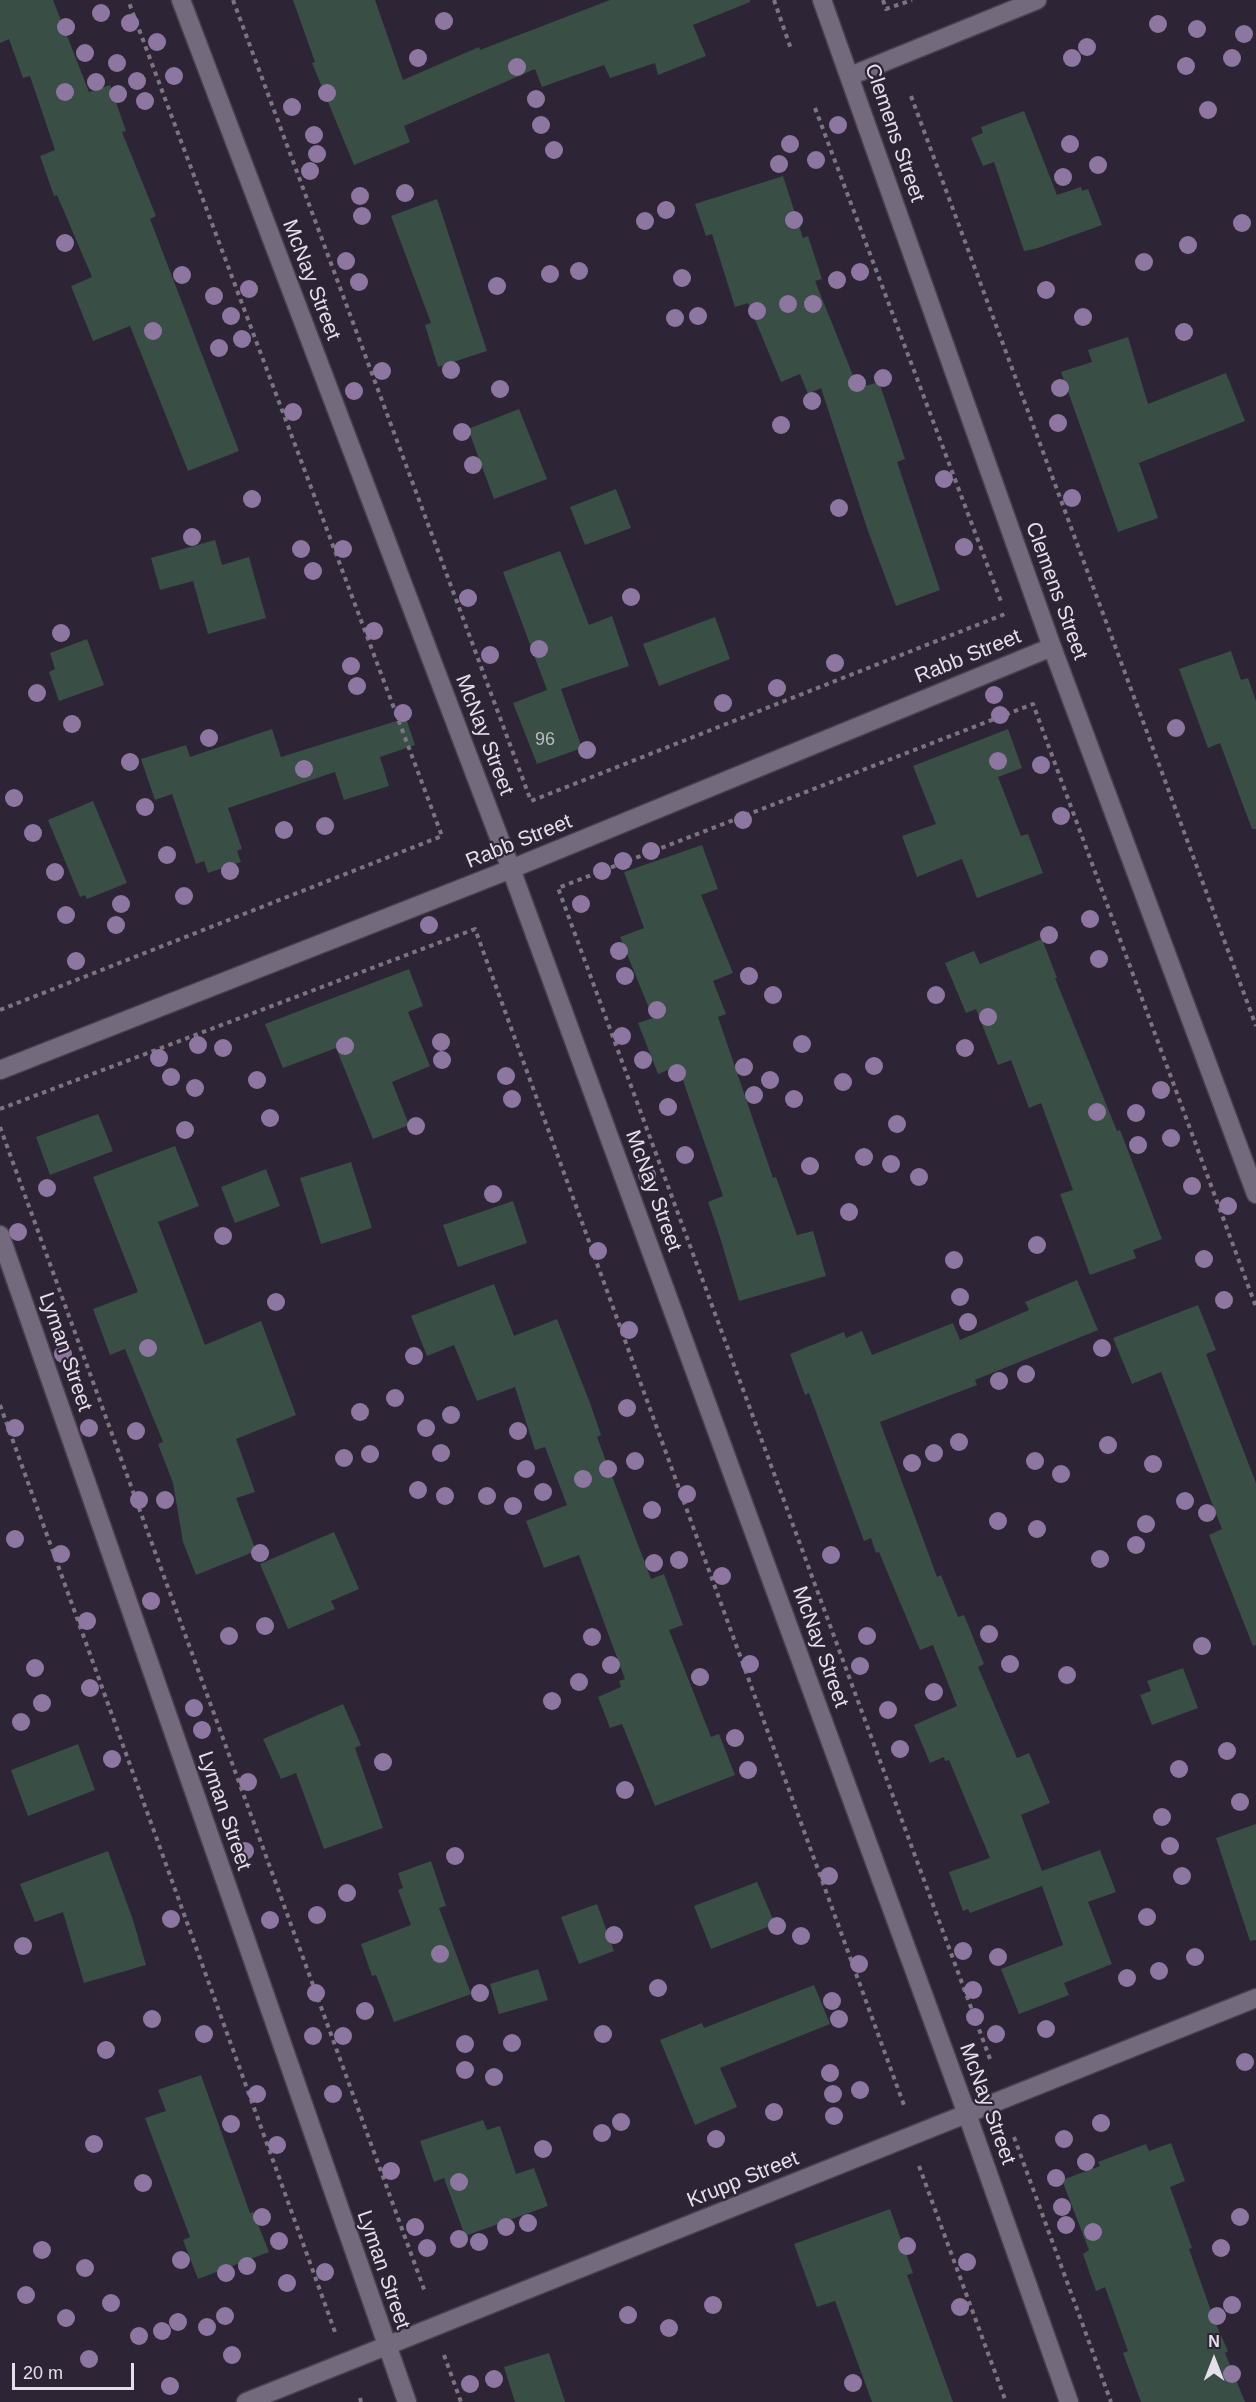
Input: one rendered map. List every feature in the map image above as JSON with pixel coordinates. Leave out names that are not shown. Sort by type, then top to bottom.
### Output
[{"type":"street","name":"McNay Street","points":[[181,0],[511,869],[967,2114],[1069,2402]]},
{"type":"street","name":"Clemens Street","points":[[822,0],[1052,647],[1256,1194]]},
{"type":"street","points":[[850,76],[1037,0]]},
{"type":"street","name":"Rabb Street","points":[[0,1070],[511,869],[1052,647]]},
{"type":"street","name":"Lyman Street","points":[[0,1235],[386,2348],[407,2402]]},
{"type":"street","name":"Krupp Street","points":[[246,2402],[386,2348],[1256,1998]]},
{"type":"path","points":[[0,1010],[442,836],[128,0]]},
{"type":"path","points":[[233,0],[531,801],[1005,614],[815,108]]},
{"type":"path","points":[[774,0],[792,50]]},
{"type":"path","points":[[882,0],[886,9],[912,0]]},
{"type":"path","points":[[911,96],[1256,1026]]},
{"type":"path","points":[[990,2059],[558,888],[1033,704],[1256,1307]]},
{"type":"path","points":[[0,1109],[475,929],[905,2108]]},
{"type":"path","points":[[0,1127],[425,2292]]},
{"type":"path","points":[[0,1404],[335,2332]]},
{"type":"path","points":[[1014,2137],[1111,2402]]},
{"type":"path","points":[[917,2162],[1006,2402]]},
{"type":"path","points":[[443,2353],[461,2402]]},
{"type":"building","points":[[0,0],[53,0],[89,92],[110,85],[126,131],[122,132],[156,216],[150,219],[239,451],[188,471],[130,326],[93,341],[71,286],[92,277],[57,195],[54,196],[40,156],[55,150],[30,76],[23,78],[9,39],[0,43]]},
{"type":"building","points":[[293,0],[375,0],[403,80],[479,47],[480,50],[610,0],[750,0],[750,2],[693,25],[706,56],[658,75],[655,63],[610,78],[604,65],[542,87],[535,69],[404,126],[410,142],[354,165],[312,63],[315,62]]},
{"type":"building","points":[[1024,111],[1057,195],[1081,187],[1082,191],[1088,189],[1102,225],[1024,251],[994,162],[983,166],[971,138],[983,133],[981,127]]},
{"type":"building","points":[[783,176],[803,238],[808,236],[822,279],[815,281],[858,388],[879,382],[905,459],[897,462],[940,590],[896,606],[868,531],[821,388],[808,394],[800,374],[781,382],[748,303],[735,307],[712,234],[706,236],[695,204]]},
{"type":"building","points":[[437,199],[487,351],[438,367],[425,325],[431,323],[391,216]]},
{"type":"building","points":[[1128,337],[1148,404],[1226,373],[1245,421],[1139,463],[1158,518],[1118,532],[1061,372],[1092,362],[1088,350]]},
{"type":"building","points":[[519,409],[547,479],[494,499],[468,429]]},
{"type":"building","points":[[616,489],[631,528],[585,545],[570,507]]},
{"type":"building","points":[[215,540],[222,565],[249,557],[266,618],[208,634],[193,581],[160,590],[151,558]]},
{"type":"building","points":[[560,551],[589,625],[612,616],[629,666],[561,689],[582,748],[537,764],[513,703],[547,690],[503,572]]},
{"type":"building","points":[[715,617],[730,659],[659,686],[643,644]]},
{"type":"building","points":[[87,639],[104,685],[59,701],[49,672],[55,669],[50,653]]},
{"type":"building","points":[[1231,651],[1241,680],[1248,678],[1256,701],[1256,829],[1252,829],[1220,743],[1208,748],[1179,669]]},
{"type":"building","points":[[406,718],[415,745],[380,757],[389,786],[344,800],[335,772],[228,808],[242,849],[237,851],[241,862],[208,873],[204,861],[196,864],[172,794],[155,800],[141,759],[186,745],[190,757],[272,729],[281,757]]},
{"type":"building","points":[[1008,729],[1022,768],[998,777],[1021,836],[1028,834],[1043,873],[977,898],[962,859],[917,877],[902,836],[936,824],[913,766]]},
{"type":"building","points":[[93,801],[127,883],[87,899],[85,895],[80,897],[48,820]]},
{"type":"building","points":[[702,845],[718,889],[701,895],[733,973],[713,981],[726,1014],[718,1017],[773,1178],[776,1177],[797,1235],[813,1231],[826,1276],[739,1301],[708,1202],[723,1196],[678,1066],[658,1074],[638,1023],[653,1018],[620,937],[644,928],[624,872]]},
{"type":"building","points":[[1042,939],[1057,978],[1055,978],[1117,1131],[1120,1130],[1162,1239],[1133,1250],[1136,1258],[1090,1275],[1060,1194],[1073,1190],[1041,1103],[1029,1108],[1011,1060],[998,1065],[976,1009],[966,1013],[945,963],[974,951],[980,964]]},
{"type":"building","points":[[409,969],[423,1006],[408,1012],[430,1066],[392,1082],[409,1125],[373,1139],[336,1048],[283,1068],[265,1024]]},
{"type":"building","points":[[98,1114],[113,1151],[50,1175],[36,1137]]},
{"type":"building","points":[[175,1146],[199,1206],[158,1222],[205,1345],[261,1321],[296,1415],[236,1439],[255,1492],[236,1498],[256,1551],[196,1575],[183,1542],[173,1483],[158,1444],[163,1442],[125,1349],[110,1355],[93,1309],[138,1292],[93,1177]]},
{"type":"building","points":[[351,1162],[372,1228],[321,1244],[300,1178]]},
{"type":"building","points":[[266,1169],[280,1206],[235,1223],[221,1187]]},
{"type":"building","points":[[513,1201],[527,1243],[458,1267],[443,1225]]},
{"type":"building","points":[[1077,1280],[1098,1330],[975,1380],[977,1385],[880,1422],[937,1577],[941,1575],[958,1617],[964,1615],[984,1664],[978,1667],[1017,1758],[1029,1753],[1050,1803],[1021,1815],[1042,1871],[1100,1850],[1116,1892],[1088,1902],[1112,1964],[1064,1983],[1069,1995],[1019,2014],[1001,1969],[1063,1945],[1042,1886],[970,1913],[968,1909],[963,1911],[949,1872],[990,1858],[949,1760],[945,1761],[944,1757],[930,1763],[914,1725],[957,1706],[933,1645],[920,1650],[879,1552],[876,1553],[871,1538],[864,1541],[809,1393],[805,1395],[790,1354],[844,1332],[846,1338],[862,1331],[872,1355],[953,1323],[960,1340],[1029,1310],[1025,1302]]},
{"type":"building","points":[[494,1284],[514,1336],[557,1319],[601,1435],[597,1437],[651,1579],[664,1574],[683,1625],[669,1630],[711,1737],[719,1734],[735,1775],[655,1806],[622,1724],[610,1728],[598,1697],[621,1687],[619,1681],[625,1679],[579,1555],[544,1568],[526,1521],[567,1505],[545,1447],[535,1450],[515,1387],[477,1401],[454,1345],[427,1356],[411,1316]]},
{"type":"building","points":[[1198,1305],[1216,1350],[1206,1354],[1256,1483],[1256,1645],[1253,1646],[1209,1535],[1222,1529],[1161,1372],[1132,1384],[1113,1338]]},
{"type":"building","points":[[334,1532],[359,1589],[331,1601],[335,1609],[288,1629],[260,1564]]},
{"type":"building","points":[[1183,1668],[1198,1708],[1152,1725],[1140,1695],[1151,1691],[1147,1681]]},
{"type":"building","points":[[343,1704],[361,1745],[355,1748],[383,1828],[324,1849],[296,1773],[281,1779],[263,1739]]},
{"type":"building","points":[[78,1744],[95,1790],[28,1816],[11,1770]]},
{"type":"building","points":[[1256,1824],[1256,1940],[1250,1941],[1216,1838]]},
{"type":"building","points":[[108,1851],[133,1920],[146,1965],[84,1983],[63,1912],[35,1922],[20,1884]]},
{"type":"building","points":[[431,1861],[446,1906],[439,1908],[471,1994],[394,2022],[376,1975],[372,1976],[361,1944],[411,1925],[398,1890],[403,1888],[398,1873]]},
{"type":"building","points":[[757,1882],[775,1924],[711,1949],[694,1906]]},
{"type":"building","points":[[597,1904],[614,1951],[579,1964],[561,1917]]},
{"type":"building","points":[[538,1969],[548,2000],[499,2014],[490,1984]]},
{"type":"building","points":[[814,1985],[830,2024],[720,2068],[737,2107],[695,2125],[660,2040],[702,2023],[704,2028]]},
{"type":"building","points":[[201,2075],[250,2213],[253,2212],[269,2252],[198,2279],[183,2240],[190,2237],[145,2118],[166,2111],[158,2090]]},
{"type":"building","points":[[483,2120],[487,2130],[500,2126],[516,2174],[534,2168],[548,2206],[465,2236],[444,2178],[434,2182],[420,2141]]},
{"type":"building","points":[[1171,2143],[1185,2181],[1170,2187],[1192,2248],[1189,2249],[1228,2351],[1225,2353],[1245,2402],[1141,2402],[1123,2353],[1128,2351],[1105,2287],[1096,2291],[1083,2254],[1089,2250],[1062,2180],[1100,2166],[1098,2162],[1146,2144],[1149,2151]]},
{"type":"building","points":[[890,2209],[913,2273],[907,2275],[953,2402],[872,2402],[835,2301],[817,2307],[794,2244]]},
{"type":"building","points":[[549,2353],[565,2402],[515,2402],[504,2367]]}]
